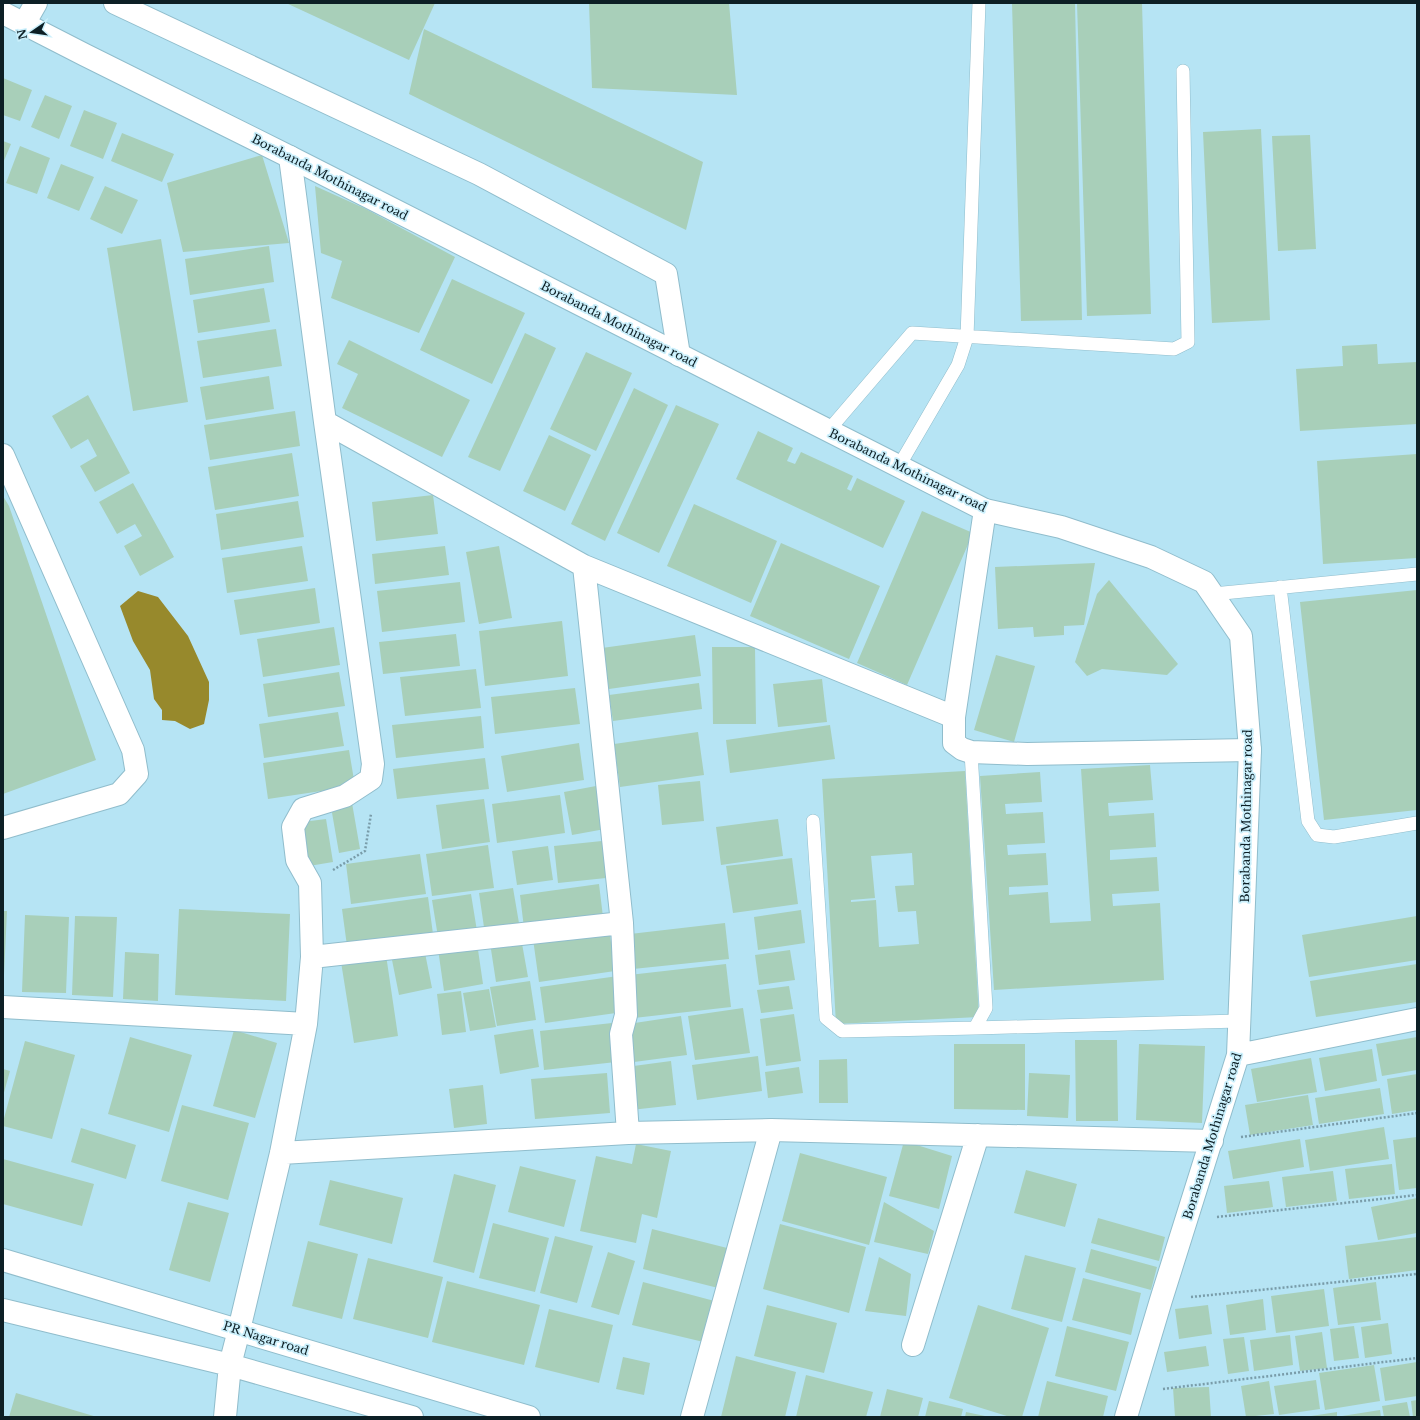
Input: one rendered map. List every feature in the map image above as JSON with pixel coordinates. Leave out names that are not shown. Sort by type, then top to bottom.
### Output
[{"type":"street","points":[[24,24],[36,3]]},
{"type":"street","points":[[115,3],[480,174],[666,274],[679,355]]},
{"type":"street","name":"Borabanda Mothinagar road","points":[[3,13],[985,510],[1061,527],[1151,557],[1204,582],[1241,636],[1250,750],[1238,1055],[1126,1417]]},
{"type":"street","points":[[225,1417],[230,1366],[281,1153],[306,1024],[312,957],[310,883],[297,860],[293,827],[303,809],[345,796],[371,778],[373,764],[325,422],[290,157]]},
{"type":"street","points":[[325,422],[584,566],[954,717]]},
{"type":"street","points":[[3,455],[133,750],[137,774],[119,794],[3,828]]},
{"type":"street","points":[[985,510],[954,717],[954,743],[962,749],[971,752],[1027,754],[1250,750]]},
{"type":"street","points":[[584,566],[622,923],[626,1015],[621,1034],[628,1133]]},
{"type":"street","points":[[312,957],[622,923]]},
{"type":"street","points":[[3,1007],[306,1024]]},
{"type":"street","points":[[1238,1055],[1417,1019]]},
{"type":"street","points":[[692,1417],[771,1130]]},
{"type":"street","points":[[281,1153],[628,1133],[771,1130],[1212,1141]]},
{"type":"street","points":[[913,1345],[978,1135]]},
{"type":"street","name":"PR Nagar road","points":[[3,1260],[529,1417]]},
{"type":"street","points":[[3,1310],[230,1366],[412,1417]]},
{"type":"lane","points":[[899,466],[958,365],[967,337],[980,3]]},
{"type":"lane","points":[[828,431],[912,333],[1174,350],[1188,342],[1183,71]]},
{"type":"lane","points":[[1213,594],[1417,574]]},
{"type":"lane","points":[[1280,587],[1308,821],[1317,835],[1334,837],[1417,823]]},
{"type":"lane","points":[[971,752],[986,1008],[975,1028]]},
{"type":"lane","points":[[814,821],[826,1018],[842,1031],[1239,1021]]},
{"type":"path","points":[[310,883],[365,851],[373,798],[371,778]]},
{"type":"path","points":[[1212,1141],[1417,1113]]},
{"type":"path","points":[[1186,1220],[1417,1195]]},
{"type":"path","points":[[1161,1300],[1417,1274]]},
{"type":"path","points":[[1134,1392],[1417,1358]]},
{"type":"shaded area","points":[[138,591],[158,597],[188,636],[209,682],[209,700],[204,724],[190,729],[175,721],[162,720],[162,710],[154,699],[150,670],[133,641],[120,606]]},
{"type":"building","points":[[286,3],[435,3],[409,60]]},
{"type":"building","points":[[589,3],[729,3],[737,95],[592,88]]},
{"type":"building","points":[[1012,3],[1075,3],[1082,320],[1021,321]]},
{"type":"building","points":[[1077,3],[1142,3],[1151,314],[1087,316]]},
{"type":"building","points":[[424,29],[703,162],[686,230],[409,94]]},
{"type":"building","points":[[3,78],[32,90],[20,121],[3,115]]},
{"type":"building","points":[[45,95],[72,106],[59,139],[31,127]]},
{"type":"building","points":[[84,110],[117,123],[103,159],[70,146]]},
{"type":"building","points":[[1261,129],[1270,320],[1212,323],[1203,132]]},
{"type":"building","points":[[122,133],[174,154],[162,182],[111,161]]},
{"type":"building","points":[[1310,135],[1316,249],[1278,251],[1272,136]]},
{"type":"building","points":[[3,141],[11,144],[3,163]]},
{"type":"building","points":[[20,146],[50,158],[37,194],[6,183]]},
{"type":"building","points":[[262,155],[289,243],[183,252],[167,183]]},
{"type":"building","points":[[61,164],[94,177],[79,211],[47,198]]},
{"type":"building","points":[[105,186],[138,200],[122,234],[90,219]]},
{"type":"building","points":[[315,186],[366,209],[455,257],[419,333],[331,298],[342,261],[321,253]]},
{"type":"building","points":[[161,239],[188,402],[133,411],[107,248]]},
{"type":"building","points":[[269,246],[274,282],[190,295],[185,259]]},
{"type":"building","points":[[452,279],[525,313],[492,384],[420,350]]},
{"type":"building","points":[[264,288],[270,322],[198,333],[193,300]]},
{"type":"building","points":[[276,329],[282,366],[203,378],[197,341]]},
{"type":"building","points":[[525,333],[556,348],[500,471],[468,457]]},
{"type":"building","points":[[349,340],[470,400],[442,457],[342,408],[358,374],[337,364]]},
{"type":"building","points":[[1377,344],[1378,364],[1417,362],[1417,424],[1300,431],[1296,369],[1343,366],[1342,346]]},
{"type":"building","points":[[586,352],[632,373],[596,451],[550,429]]},
{"type":"building","points":[[269,376],[274,409],[206,420],[200,387]]},
{"type":"building","points":[[634,388],[668,405],[605,541],[571,524]]},
{"type":"building","points":[[88,395],[130,473],[95,492],[80,466],[97,456],[88,439],[71,449],[52,416]]},
{"type":"building","points":[[676,405],[719,424],[659,553],[617,533]]},
{"type":"building","points":[[295,411],[300,446],[210,460],[204,425]]},
{"type":"building","points":[[758,431],[793,448],[787,461],[795,464],[801,452],[853,476],[847,489],[851,491],[857,478],[905,501],[883,548],[736,479]]},
{"type":"building","points":[[549,435],[591,455],[565,511],[523,491]]},
{"type":"building","points":[[292,453],[299,496],[215,510],[208,467]]},
{"type":"building","points":[[1417,454],[1417,558],[1323,564],[1317,461]]},
{"type":"building","points":[[133,483],[174,557],[140,576],[124,546],[142,536],[135,524],[117,534],[99,502]]},
{"type":"building","points":[[433,495],[438,534],[376,541],[372,502]]},
{"type":"building","points":[[3,496],[9,506],[96,760],[3,794]]},
{"type":"building","points":[[298,501],[304,537],[221,550],[216,514]]},
{"type":"building","points":[[694,504],[777,541],[751,603],[667,566]]},
{"type":"building","points":[[922,511],[973,533],[907,685],[857,663]]},
{"type":"building","points":[[781,543],[880,586],[849,659],[750,616]]},
{"type":"building","points":[[302,546],[308,581],[227,593],[222,558]]},
{"type":"building","points":[[445,546],[449,575],[375,584],[372,554]]},
{"type":"building","points":[[499,546],[512,618],[479,624],[466,552]]},
{"type":"building","points":[[1095,563],[1084,625],[1064,626],[1064,635],[1034,637],[1033,627],[998,629],[995,567]]},
{"type":"building","points":[[1109,580],[1178,664],[1167,675],[1102,669],[1087,676],[1075,662],[1097,594]]},
{"type":"building","points":[[460,582],[465,622],[382,632],[377,591]]},
{"type":"building","points":[[315,588],[320,623],[240,635],[234,600]]},
{"type":"building","points":[[1417,590],[1417,810],[1324,820],[1300,602]]},
{"type":"building","points":[[562,621],[568,676],[485,686],[479,631]]},
{"type":"building","points":[[334,627],[340,665],[263,677],[257,639]]},
{"type":"building","points":[[456,634],[460,666],[383,674],[379,642]]},
{"type":"building","points":[[695,635],[701,676],[609,689],[602,648]]},
{"type":"building","points":[[712,647],[755,647],[756,724],[713,724]]},
{"type":"building","points":[[996,655],[1035,666],[1014,742],[974,730]]},
{"type":"building","points":[[476,669],[481,708],[405,716],[400,677]]},
{"type":"building","points":[[339,672],[345,706],[268,717],[263,684]]},
{"type":"building","points":[[822,679],[827,722],[778,727],[773,684]]},
{"type":"building","points":[[699,683],[702,709],[613,721],[609,695]]},
{"type":"building","points":[[575,688],[580,724],[495,734],[491,697]]},
{"type":"building","points":[[338,712],[344,746],[264,758],[259,724]]},
{"type":"building","points":[[481,716],[484,748],[396,758],[392,725]]},
{"type":"building","points":[[830,725],[835,759],[730,773],[726,740]]},
{"type":"building","points":[[698,732],[704,775],[620,787],[614,744]]},
{"type":"building","points":[[579,743],[584,780],[507,792],[501,756]]},
{"type":"building","points":[[349,750],[355,786],[268,799],[263,763]]},
{"type":"building","points":[[485,758],[489,789],[397,799],[393,769]]},
{"type":"building","points":[[1150,765],[1153,800],[1108,803],[1109,816],[1154,813],[1156,847],[1110,850],[1110,860],[1157,857],[1159,891],[1112,894],[1113,906],[1160,903],[1164,980],[994,990],[980,776],[1040,772],[1042,802],[1005,804],[1006,814],[1043,812],[1045,843],[1007,845],[1008,855],[1046,853],[1048,885],[1009,887],[1009,895],[1048,892],[1050,923],[1091,921],[1081,769]]},
{"type":"building","points":[[965,771],[979,1017],[836,1024],[822,779]],"holes":[[[912,853],[914,885],[895,886],[898,912],[916,911],[919,944],[879,947],[876,900],[851,902],[851,900],[875,898],[871,856]]]},
{"type":"building","points":[[700,781],[704,821],[662,825],[658,785]]},
{"type":"building","points":[[596,786],[605,829],[572,835],[564,792]]},
{"type":"building","points":[[560,795],[565,833],[497,843],[492,804]]},
{"type":"building","points":[[484,799],[490,842],[442,849],[436,805]]},
{"type":"building","points":[[352,803],[360,849],[339,853],[331,807]]},
{"type":"building","points":[[326,819],[333,862],[309,866],[302,822]]},
{"type":"building","points":[[778,819],[783,856],[721,865],[716,827]]},
{"type":"building","points":[[602,841],[606,878],[558,883],[554,846]]},
{"type":"building","points":[[488,845],[494,888],[432,896],[426,854]]},
{"type":"building","points":[[548,846],[553,880],[517,885],[512,851]]},
{"type":"building","points":[[420,854],[426,894],[351,904],[346,864]]},
{"type":"building","points":[[792,858],[798,904],[733,913],[726,866]]},
{"type":"building","points":[[599,884],[603,917],[524,928],[520,895]]},
{"type":"building","points":[[513,888],[520,929],[485,934],[479,893]]},
{"type":"building","points":[[471,894],[477,931],[438,937],[432,900]]},
{"type":"building","points":[[428,897],[433,934],[347,946],[342,909]]},
{"type":"building","points":[[179,909],[290,914],[286,1001],[175,995]]},
{"type":"building","points":[[801,910],[805,943],[758,950],[754,917]]},
{"type":"building","points":[[3,911],[7,911],[4,975],[3,975]]},
{"type":"building","points":[[25,915],[69,917],[66,993],[22,992]]},
{"type":"building","points":[[75,916],[117,917],[113,997],[72,995]]},
{"type":"building","points":[[1417,916],[1417,960],[1309,977],[1302,935]]},
{"type":"building","points":[[725,923],[729,959],[633,969],[630,934]]},
{"type":"building","points":[[609,928],[615,971],[539,982],[533,939]]},
{"type":"building","points":[[521,938],[528,977],[496,982],[490,943]]},
{"type":"building","points":[[477,943],[483,984],[444,991],[438,949]]},
{"type":"building","points":[[424,948],[432,988],[399,995],[391,955]]},
{"type":"building","points":[[790,950],[795,980],[759,985],[755,955]]},
{"type":"building","points":[[125,952],[159,954],[158,1001],[123,999]]},
{"type":"building","points":[[386,955],[398,1036],[354,1043],[341,962]]},
{"type":"building","points":[[726,964],[731,1007],[634,1018],[629,975]]},
{"type":"building","points":[[1417,964],[1417,1002],[1316,1017],[1310,981]]},
{"type":"building","points":[[618,976],[623,1012],[545,1023],[540,987]]},
{"type":"building","points":[[530,981],[536,1020],[497,1026],[490,987]]},
{"type":"building","points":[[789,986],[793,1009],[761,1013],[757,990]]},
{"type":"building","points":[[489,989],[496,1027],[470,1031],[463,993]]},
{"type":"building","points":[[461,991],[466,1032],[442,1035],[437,994]]},
{"type":"building","points":[[743,1008],[750,1053],[695,1060],[688,1016]]},
{"type":"building","points":[[794,1014],[801,1061],[766,1066],[760,1019]]},
{"type":"building","points":[[681,1016],[687,1055],[634,1062],[628,1024]]},
{"type":"building","points":[[612,1023],[616,1062],[544,1070],[540,1031]]},
{"type":"building","points":[[533,1029],[539,1067],[500,1074],[494,1035]]},
{"type":"building","points":[[234,1030],[277,1043],[255,1118],[213,1106]]},
{"type":"building","points":[[130,1037],[192,1055],[169,1132],[108,1114]]},
{"type":"building","points":[[1417,1037],[1417,1070],[1382,1076],[1376,1044]]},
{"type":"building","points":[[1075,1040],[1117,1040],[1118,1121],[1076,1121]]},
{"type":"building","points":[[25,1041],[75,1055],[52,1139],[3,1126]]},
{"type":"building","points":[[954,1044],[1025,1044],[1025,1110],[954,1109]]},
{"type":"building","points":[[1139,1044],[1205,1046],[1202,1123],[1136,1120]]},
{"type":"building","points":[[1372,1049],[1377,1081],[1325,1091],[1319,1058]]},
{"type":"building","points":[[758,1056],[762,1091],[697,1100],[692,1065]]},
{"type":"building","points":[[1311,1058],[1317,1092],[1257,1102],[1251,1069]]},
{"type":"building","points":[[847,1059],[848,1103],[819,1103],[819,1060]]},
{"type":"building","points":[[671,1061],[676,1105],[631,1110],[626,1067]]},
{"type":"building","points":[[799,1067],[803,1093],[768,1098],[765,1072]]},
{"type":"building","points":[[3,1069],[10,1071],[3,1096]]},
{"type":"building","points":[[607,1073],[610,1113],[535,1119],[531,1079]]},
{"type":"building","points":[[1029,1073],[1070,1075],[1068,1118],[1027,1116]]},
{"type":"building","points":[[1417,1074],[1417,1110],[1392,1114],[1387,1079]]},
{"type":"building","points":[[483,1085],[487,1124],[454,1128],[449,1089]]},
{"type":"building","points":[[1380,1088],[1384,1114],[1319,1124],[1315,1098]]},
{"type":"building","points":[[1308,1095],[1313,1125],[1250,1135],[1245,1105]]},
{"type":"building","points":[[182,1105],[249,1123],[228,1200],[161,1181]]},
{"type":"building","points":[[1384,1127],[1389,1159],[1310,1171],[1305,1140]]},
{"type":"building","points":[[81,1128],[136,1145],[126,1179],[71,1162]]},
{"type":"building","points":[[1417,1137],[1417,1188],[1399,1190],[1393,1140]]},
{"type":"building","points":[[1300,1139],[1304,1167],[1233,1179],[1228,1151]]},
{"type":"building","points":[[904,1141],[952,1156],[939,1209],[889,1196]]},
{"type":"building","points":[[636,1144],[671,1151],[657,1218],[642,1214],[636,1243],[580,1231],[596,1156],[632,1164]]},
{"type":"building","points":[[800,1153],[887,1177],[869,1245],[782,1221]]},
{"type":"building","points":[[3,1159],[94,1184],[82,1226],[3,1204]]},
{"type":"building","points":[[1392,1164],[1395,1194],[1349,1199],[1345,1169]]},
{"type":"building","points":[[520,1166],[576,1180],[564,1227],[508,1212]]},
{"type":"building","points":[[1026,1170],[1077,1184],[1065,1227],[1014,1213]]},
{"type":"building","points":[[1333,1171],[1337,1201],[1286,1207],[1282,1177]]},
{"type":"building","points":[[454,1174],[496,1185],[474,1273],[433,1262]]},
{"type":"building","points":[[330,1180],[403,1198],[392,1244],[319,1225]]},
{"type":"building","points":[[1269,1181],[1273,1207],[1227,1213],[1224,1186]]},
{"type":"building","points":[[1417,1198],[1417,1233],[1378,1240],[1371,1207]]},
{"type":"building","points":[[188,1202],[229,1213],[210,1282],[169,1270]]},
{"type":"building","points":[[884,1202],[934,1231],[928,1254],[874,1242]]},
{"type":"building","points":[[1098,1218],[1165,1237],[1159,1261],[1091,1243]]},
{"type":"building","points":[[493,1223],[549,1238],[535,1292],[479,1278]]},
{"type":"building","points":[[780,1224],[866,1247],[849,1313],[763,1289]]},
{"type":"building","points":[[652,1229],[735,1250],[726,1290],[643,1269]]},
{"type":"building","points":[[555,1236],[593,1246],[577,1303],[540,1293]]},
{"type":"building","points":[[1417,1237],[1417,1270],[1349,1279],[1345,1246]]},
{"type":"building","points":[[308,1241],[358,1254],[342,1319],[292,1306]]},
{"type":"building","points":[[1091,1249],[1157,1267],[1151,1290],[1085,1272]]},
{"type":"building","points":[[608,1252],[635,1261],[619,1315],[591,1307]]},
{"type":"building","points":[[1025,1255],[1076,1268],[1062,1322],[1011,1309]]},
{"type":"building","points":[[879,1257],[911,1274],[906,1316],[865,1311]]},
{"type":"building","points":[[368,1258],[443,1277],[428,1338],[353,1319]]},
{"type":"building","points":[[1083,1278],[1141,1293],[1131,1335],[1072,1320]]},
{"type":"building","points":[[447,1281],[540,1305],[524,1365],[432,1342]]},
{"type":"building","points":[[643,1282],[722,1303],[712,1344],[632,1325]]},
{"type":"building","points":[[1376,1282],[1381,1320],[1338,1325],[1333,1288]]},
{"type":"building","points":[[1324,1289],[1329,1326],[1276,1333],[1271,1296]]},
{"type":"building","points":[[1263,1299],[1266,1330],[1230,1335],[1226,1305]]},
{"type":"building","points":[[767,1305],[837,1323],[824,1373],[754,1356]]},
{"type":"building","points":[[978,1305],[1049,1328],[1022,1417],[1010,1417],[949,1398]]},
{"type":"building","points":[[1208,1305],[1212,1334],[1179,1339],[1175,1309]]},
{"type":"building","points":[[549,1309],[613,1325],[599,1383],[535,1367]]},
{"type":"building","points":[[1388,1323],[1392,1354],[1365,1358],[1361,1327]]},
{"type":"building","points":[[1067,1326],[1129,1342],[1116,1391],[1055,1376]]},
{"type":"building","points":[[1354,1326],[1359,1358],[1334,1361],[1330,1329]]},
{"type":"building","points":[[1322,1332],[1327,1368],[1300,1371],[1295,1336]]},
{"type":"building","points":[[1290,1335],[1293,1365],[1254,1371],[1250,1340]]},
{"type":"building","points":[[1244,1337],[1249,1371],[1228,1374],[1223,1339]]},
{"type":"building","points":[[1206,1346],[1209,1366],[1167,1372],[1164,1352]]},
{"type":"building","points":[[736,1356],[796,1372],[785,1417],[721,1417]]},
{"type":"building","points":[[623,1357],[650,1363],[644,1395],[616,1389]]},
{"type":"building","points":[[1417,1362],[1417,1396],[1385,1401],[1380,1368]]},
{"type":"building","points":[[1374,1365],[1380,1401],[1325,1410],[1319,1373]]},
{"type":"building","points":[[806,1375],[873,1392],[866,1417],[796,1417]]},
{"type":"building","points":[[1316,1380],[1320,1409],[1279,1415],[1274,1386]]},
{"type":"building","points":[[1047,1381],[1108,1396],[1103,1417],[1038,1417]]},
{"type":"building","points":[[1269,1381],[1274,1414],[1246,1417],[1241,1386]]},
{"type":"building","points":[[1209,1387],[1211,1417],[1175,1417],[1173,1388]]},
{"type":"building","points":[[887,1389],[923,1398],[918,1417],[880,1417]]},
{"type":"building","points":[[16,1393],[97,1417],[9,1417]]},
{"type":"building","points":[[1417,1400],[1417,1417],[1413,1417],[1411,1401]]},
{"type":"building","points":[[929,1401],[963,1409],[961,1417],[925,1417]]},
{"type":"building","points":[[1407,1402],[1410,1417],[1384,1417],[1382,1406]]},
{"type":"building","points":[[1380,1410],[1381,1417],[1342,1417],[1342,1416]]},
{"type":"building","points":[[966,1412],[985,1416],[985,1417],[965,1417]]},
{"type":"building","points":[[1337,1412],[1337,1417],[1311,1417],[1311,1416]]}]
